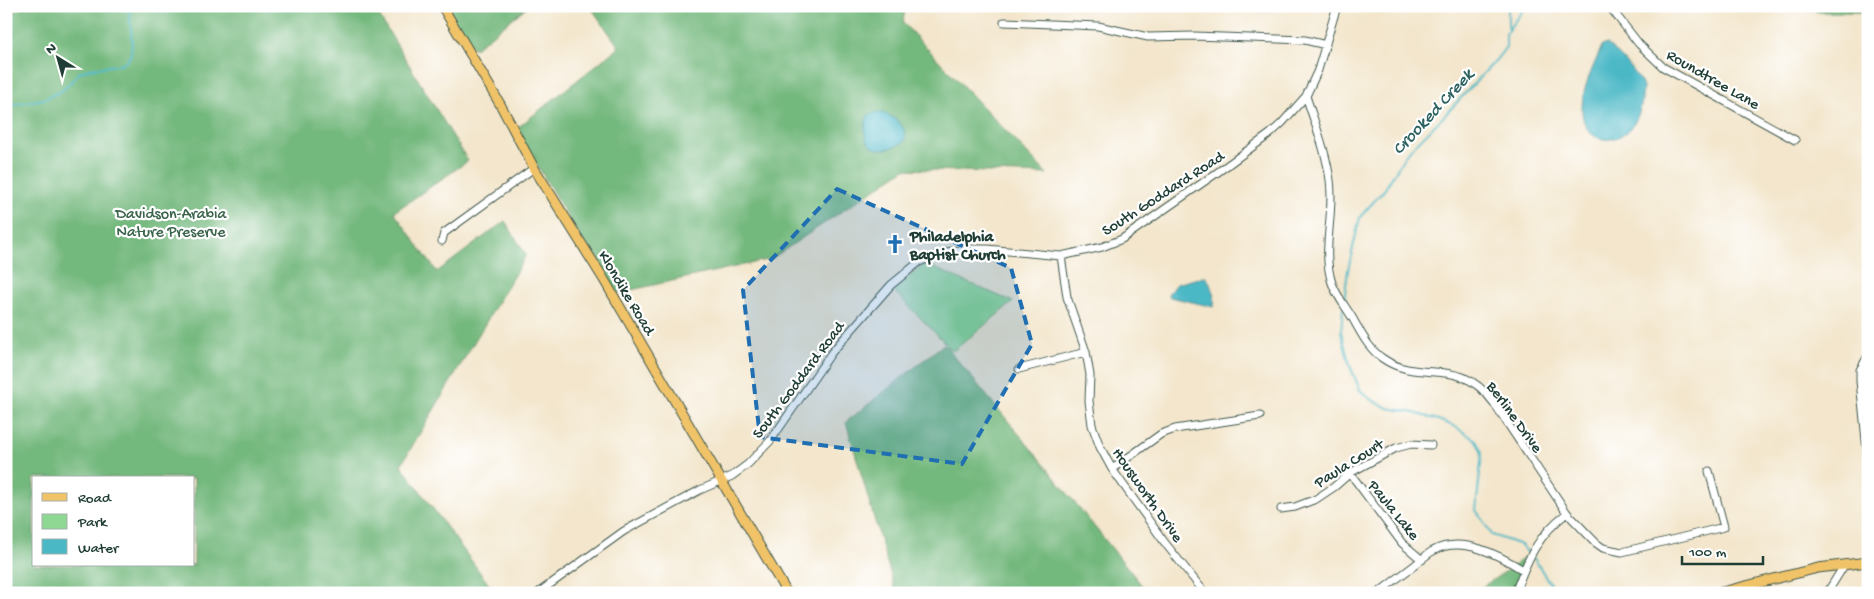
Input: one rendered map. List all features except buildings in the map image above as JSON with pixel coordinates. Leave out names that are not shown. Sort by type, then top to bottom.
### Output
[{"type":"main road","name":"Klondike Road","points":[[442,6],[500,104],[534,168],[603,278],[787,593]]},
{"type":"main road","points":[[1718,593],[1786,575],[1845,563],[1868,562]]},
{"type":"street","name":"South Goddard Road","points":[[538,593],[624,531],[720,480],[732,476],[748,464],[771,440],[832,352],[891,284],[919,262],[947,252],[964,249],[987,249],[1061,256],[1102,248],[1122,239],[1270,134],[1306,96],[1326,45],[1336,6]]},
{"type":"street","name":"Roundtree Lane","points":[[1609,6],[1639,44],[1663,67],[1795,140]]},
{"type":"street","points":[[1004,22],[1098,26],[1148,37],[1194,36],[1296,40],[1326,45]]},
{"type":"street","name":"Berline Drive","points":[[1306,96],[1326,159],[1331,182],[1328,258],[1331,282],[1364,338],[1374,351],[1394,365],[1408,369],[1459,375],[1480,387],[1494,403],[1567,513],[1603,548],[1622,552],[1724,527],[1709,471]]},
{"type":"street","points":[[442,240],[444,233],[534,168]]},
{"type":"street","name":"Housworth Drive","points":[[1061,256],[1067,297],[1086,352],[1090,375],[1089,401],[1092,425],[1100,448],[1112,469],[1165,543],[1205,593]]},
{"type":"street","points":[[1019,369],[1086,352]]},
{"type":"street","points":[[1868,356],[1860,370],[1860,381],[1866,408],[1868,460]]},
{"type":"street","points":[[1112,469],[1161,434],[1175,429],[1260,416]]},
{"type":"street","name":"Paula Court","points":[[1281,509],[1295,507],[1316,499],[1350,474],[1396,448],[1411,444],[1431,445]]},
{"type":"street","name":"Paula Lake","points":[[1350,474],[1402,543],[1422,560]]},
{"type":"street","points":[[1515,593],[1523,570],[1539,538],[1552,524],[1567,513]]},
{"type":"street","points":[[1378,593],[1434,550],[1448,546],[1459,545],[1498,556],[1523,570]]},
{"type":"street","points":[[1827,593],[1845,563]]},
{"type":"highlighted area","points":[[837,189],[1011,268],[1032,344],[962,464],[760,437],[743,290]]},
{"type":"green space","name":"Davidson-Arabia Nature Preserve","points":[[28,6],[373,6],[468,161],[394,212],[437,272],[505,221],[526,255],[401,465],[495,593],[6,593],[6,15]]},
{"type":"green space","points":[[442,6],[528,6],[474,49]]},
{"type":"green space","points":[[590,6],[905,6],[903,23],[1047,174],[905,169],[771,259],[613,294],[516,129],[619,47]]},
{"type":"green space","points":[[1808,6],[1868,6],[1868,12],[1818,12]]},
{"type":"green space","points":[[925,264],[1013,302],[953,351],[893,290]]},
{"type":"green space","points":[[944,344],[1148,593],[896,593],[846,422]]},
{"type":"green space","points":[[1523,557],[1515,593],[1473,593],[1514,566]]},
{"type":"water","points":[[1607,44],[1638,77],[1643,88],[1638,116],[1630,128],[1621,136],[1610,139],[1599,138],[1590,133],[1584,123],[1582,108],[1584,92],[1589,77],[1602,46]]},
{"type":"water","points":[[878,112],[889,115],[899,122],[904,131],[904,142],[894,147],[878,149],[867,142],[865,126],[868,115]]},
{"type":"water","points":[[1206,277],[1211,287],[1214,307],[1170,297],[1168,294],[1176,284]]},
{"type":"waterway","points":[[6,108],[19,103],[45,99],[64,89],[79,73],[89,69],[117,65],[127,61],[131,54],[132,41],[129,6]]},
{"type":"waterway","points":[[1508,6],[1508,30]]},
{"type":"waterway","name":"Crooked Creek","points":[[1344,301],[1348,270],[1360,217],[1385,189],[1406,154],[1496,60],[1506,47],[1506,34],[1508,30],[1526,6]]},
{"type":"waterway","name":"Crooked Creek","points":[[1343,308],[1341,332],[1350,366],[1360,390],[1370,399],[1388,408],[1438,420],[1454,426],[1476,440],[1482,453],[1476,510],[1492,535],[1521,545],[1529,554]]},
{"type":"waterway","name":"Crooked Creek","points":[[1533,557],[1556,593]]},
{"type":"place","name":"Philadelphia Baptist Church","points":[[895,244]]}]
